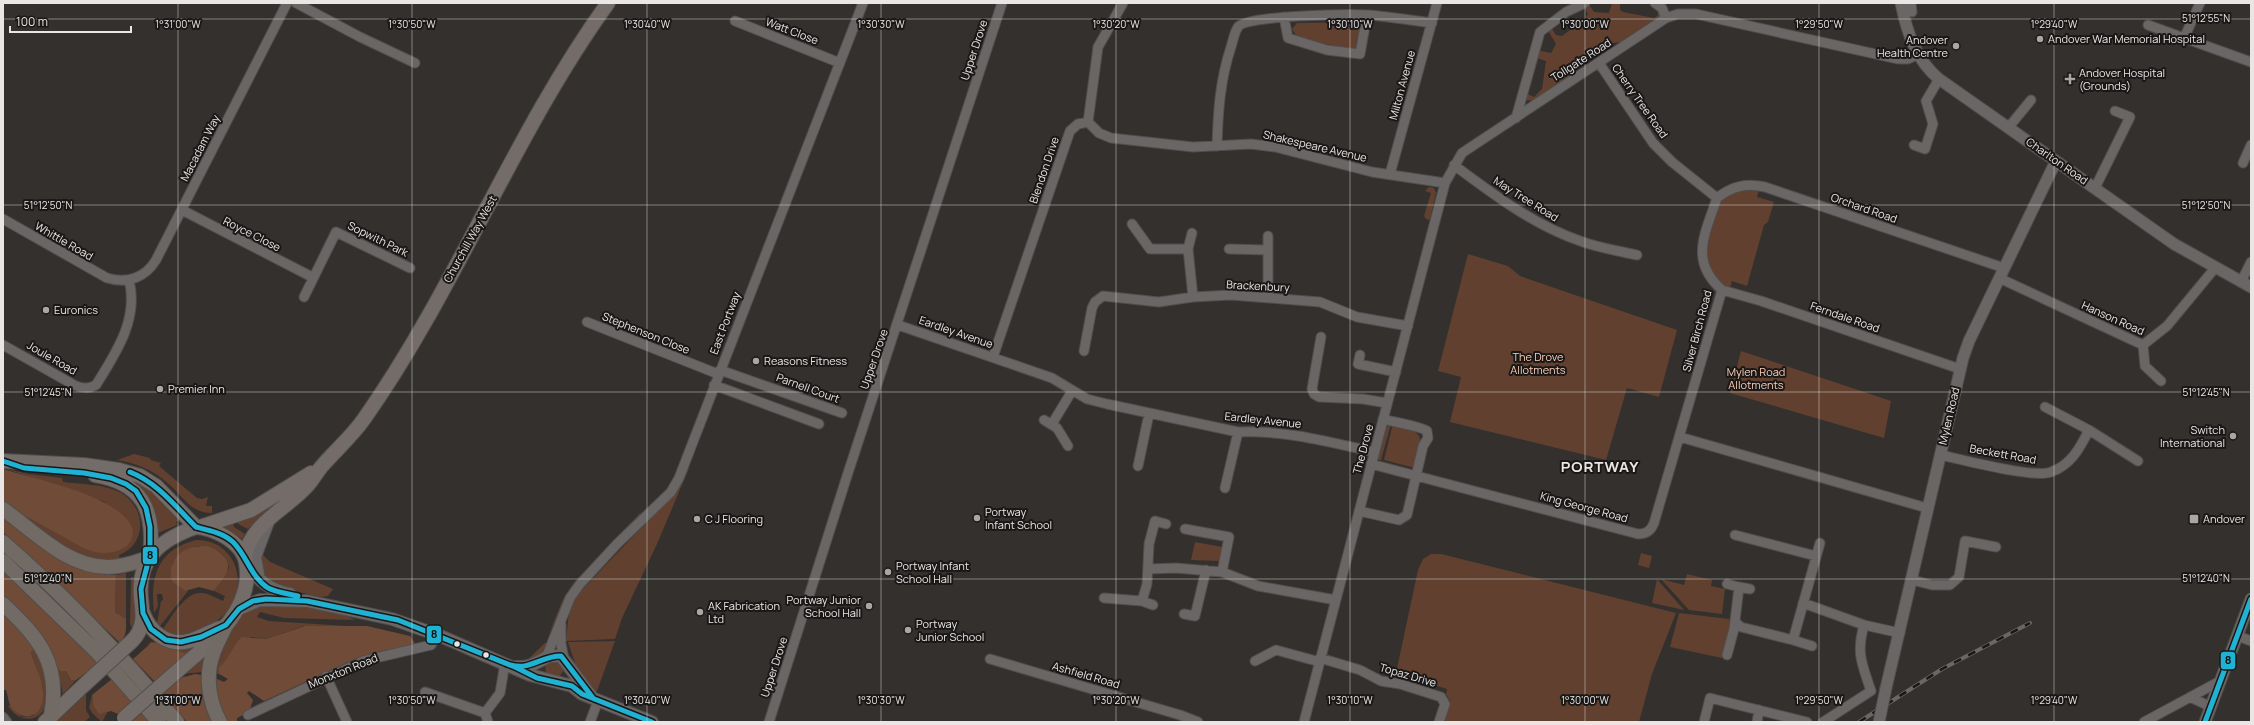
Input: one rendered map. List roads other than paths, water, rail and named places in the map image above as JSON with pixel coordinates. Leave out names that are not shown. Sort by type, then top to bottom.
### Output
[{"type":"highway","points":[[3,509],[63,553],[80,562],[109,568],[126,565],[149,556]]},
{"type":"highway","points":[[3,542],[46,581],[103,638],[177,722]]},
{"type":"highway","points":[[3,561],[97,652],[159,722]]},
{"type":"highway","points":[[3,604],[33,634],[47,656],[51,669],[54,690],[48,718]]},
{"type":"highway","points":[[220,722],[211,699],[209,674],[213,654],[226,625]]},
{"type":"main road","name":"Churchill Way West","points":[[246,559],[253,535],[308,485],[322,467],[356,430],[401,364],[552,92],[588,32],[608,3]]},
{"type":"main road","points":[[3,461],[84,465],[132,473],[156,486],[198,527],[227,538],[246,559],[261,581],[275,591],[296,596],[307,601]]},
{"type":"main road","points":[[3,461],[24,468],[102,476],[126,484],[140,496],[146,508],[150,527],[149,556],[141,589],[143,613],[140,631],[132,641],[48,718]]},
{"type":"main road","name":"Churchill Way West","points":[[198,527],[252,510],[322,467]]},
{"type":"main road","points":[[261,581],[254,557],[268,521]]},
{"type":"main road","points":[[149,556],[168,540],[198,527]]},
{"type":"main road","points":[[121,720],[202,650],[239,609],[246,584],[246,559]]},
{"type":"main road","points":[[239,609],[260,600],[307,601],[392,618],[438,635],[530,675],[572,686],[582,694],[595,700],[652,722]]},
{"type":"main road","points":[[143,613],[154,631],[166,640],[176,642],[188,642],[226,625]]},
{"type":"main road","points":[[510,665],[529,667],[556,655],[567,662],[595,700]]},
{"type":"main road","points":[[544,660],[541,669],[545,679]]},
{"type":"main road","points":[[558,682],[567,676],[567,662]]},
{"type":"street","name":"Macadam Way","points":[[115,281],[129,280],[146,272],[154,265],[287,3]]},
{"type":"street","points":[[296,3],[415,64]]},
{"type":"street","name":"East Portway","points":[[544,660],[570,598],[580,584],[676,485],[863,3]]},
{"type":"street","name":"Upper Drove","points":[[769,722],[847,476],[898,325],[1002,3]]},
{"type":"street","points":[[1088,122],[1098,47],[1123,3]]},
{"type":"street","name":"Milton Avenue","points":[[1390,174],[1437,3]]},
{"type":"street","points":[[1516,118],[1520,97],[1540,32],[1566,12],[1585,3]]},
{"type":"street","points":[[1655,3],[1662,8],[1666,18]]},
{"type":"street","name":"Charlton Road","points":[[1901,3],[1909,35],[1917,55],[1939,80],[2174,244],[2251,288]]},
{"type":"street","points":[[2184,38],[2200,3]]},
{"type":"street","name":"Tollgate Road","points":[[1445,183],[1462,153],[1666,18],[1678,14],[1696,14],[1898,59],[1908,59],[1917,55]]},
{"type":"street","points":[[1284,17],[1288,38],[1327,50],[1360,54],[1367,15]]},
{"type":"street","points":[[1217,146],[1218,110],[1222,78],[1238,26],[1249,20],[1284,17],[1367,15],[1432,23]]},
{"type":"street","name":"Watt Close","points":[[735,21],[840,62]]},
{"type":"street","points":[[2148,25],[2251,62]]},
{"type":"street","name":"Cherry Tree Road","points":[[1598,63],[1653,143],[1672,162],[1717,198]]},
{"type":"street","points":[[1914,145],[1925,149],[1933,124],[1926,101],[1939,80]]},
{"type":"street","points":[[1520,97],[1531,108]]},
{"type":"street","points":[[2008,128],[2026,104],[2031,100]]},
{"type":"street","points":[[2095,188],[2130,117],[2115,110]]},
{"type":"street","name":"Shakespeare Avenue","points":[[1088,122],[1099,133],[1111,138],[1192,147],[1251,144],[1275,147],[1372,172],[1445,183]]},
{"type":"street","name":"Blendon Drive","points":[[993,357],[1070,131],[1078,124],[1088,122]]},
{"type":"street","points":[[2242,163],[2251,145]]},
{"type":"street","name":"Mylen Road","points":[[1879,722],[1960,369],[1969,341],[2056,161]]},
{"type":"street","name":"May Tree Road","points":[[1454,166],[1536,221],[1554,230],[1584,242],[1637,255]]},
{"type":"street","name":"The Drove","points":[[1304,722],[1445,183]]},
{"type":"street","name":"Orchard Road","points":[[1717,198],[1733,188],[1752,184],[1765,187],[2002,273]]},
{"type":"street","name":"Silver Birch Road","points":[[1689,405],[1722,290],[1710,278],[1702,258],[1703,243],[1717,198]]},
{"type":"street","name":"Royce Close","points":[[182,210],[312,277]]},
{"type":"street","name":"Whittle Road","points":[[3,219],[102,276],[115,281]]},
{"type":"street","points":[[1132,224],[1150,249],[1188,249]]},
{"type":"street","name":"Sopwith Park","points":[[304,297],[312,277],[336,232],[410,268]]},
{"type":"street","points":[[1192,233],[1188,249],[1193,297]]},
{"type":"street","points":[[1268,236],[1268,298]]},
{"type":"street","points":[[1230,249],[1268,250]]},
{"type":"street","points":[[2241,282],[2251,262]]},
{"type":"street","name":"Hanson Road","points":[[2002,273],[2143,345],[2167,326],[2215,268]]},
{"type":"street","name":"Joule Road","points":[[3,345],[74,385],[89,388],[96,385],[122,339],[132,314],[133,299],[129,280]]},
{"type":"street","name":"Ferndale Road","points":[[1722,290],[1761,301],[1960,369]]},
{"type":"street","name":"Brackenbury","points":[[1084,351],[1092,308],[1095,302],[1103,296],[1159,302],[1193,297],[1231,295],[1320,302],[1358,316],[1408,326]]},
{"type":"street","name":"Stephenson Close","points":[[587,322],[719,372]]},
{"type":"street","name":"Eardley Avenue","points":[[898,325],[1052,378],[1087,399],[1149,414],[1238,432],[1260,431],[1304,436],[1374,452]]},
{"type":"street","points":[[1321,337],[1312,389],[1314,394],[1319,397],[1363,399],[1387,403]]},
{"type":"street","points":[[2143,345],[2145,366],[2161,381]]},
{"type":"street","points":[[1360,355],[1358,364],[1396,372]]},
{"type":"street","name":"Parnell Court","points":[[719,372],[842,413]]},
{"type":"street","points":[[714,385],[819,424]]},
{"type":"street","points":[[1068,446],[1048,422],[1072,391]]},
{"type":"street","name":"King George Road","points":[[1371,464],[1642,534],[1650,530],[1654,523],[1689,405]]},
{"type":"street","points":[[2045,407],[2089,430],[2138,461]]},
{"type":"street","points":[[1138,466],[1149,414]]},
{"type":"street","points":[[1359,511],[1399,520],[1403,519],[1407,515],[1423,446],[1428,438],[1427,430],[1423,428],[1410,427],[1383,419]]},
{"type":"street","name":"Beckett Road","points":[[1940,455],[2034,473],[2050,473],[2063,467],[2078,451],[2089,430]]},
{"type":"street","points":[[1225,488],[1238,432]]},
{"type":"street","points":[[1680,437],[1928,508]]},
{"type":"street","points":[[1142,601],[1148,569],[1152,521],[1166,524]]},
{"type":"street","points":[[1185,529],[1229,537],[1222,572]]},
{"type":"street","points":[[1735,535],[1816,556]]},
{"type":"street","points":[[1912,580],[1932,585],[1950,585],[1959,577],[1965,541],[1996,547]]},
{"type":"street","points":[[1793,640],[1820,543]]},
{"type":"street","points":[[1148,569],[1206,570],[1222,572],[1258,586],[1336,600]]},
{"type":"street","points":[[1184,614],[1196,620],[1206,570]]},
{"type":"street","points":[[1727,584],[1750,589]]},
{"type":"street","points":[[1727,655],[1739,587]]},
{"type":"street","points":[[1104,598],[1142,601],[1153,605]]},
{"type":"street","points":[[2205,722],[2251,599]]},
{"type":"street","points":[[1803,602],[1864,625],[1900,633]]},
{"type":"street","name":"East Portway","points":[[561,621],[561,644],[567,662]]},
{"type":"street","points":[[1734,622],[1740,627],[1812,646]]},
{"type":"street","points":[[1823,722],[1870,691],[1860,656],[1859,642],[1864,625]]},
{"type":"street","name":"Monxton Road","points":[[248,715],[326,676],[374,657],[427,647],[434,643],[438,635]]},
{"type":"street","points":[[2238,636],[2251,641]]},
{"type":"street","name":"Topaz Drive","points":[[1255,661],[1276,650],[1360,670],[1381,681],[1400,684],[1441,697],[1445,704],[1439,722]]},
{"type":"street","name":"Ashfield Road","points":[[990,659],[1180,715],[1198,722]]},
{"type":"street","points":[[425,692],[486,718],[500,693],[510,665]]},
{"type":"street","points":[[326,676],[347,722]]},
{"type":"street","points":[[2144,722],[2220,681]]},
{"type":"street","points":[[1704,722],[1710,694],[1759,710],[1807,722]]},
{"type":"street","points":[[2190,697],[2211,707]]},
{"type":"street","points":[[590,722],[595,700]]},
{"type":"street","points":[[1757,722],[1759,710]]},
{"type":"railway","points":[[1859,722],[1942,669],[2030,623]]},
{"type":"place","name":"Andover War Memorial Hospital","points":[[2040,39]]},
{"type":"place","name":"Andover Health Centre","points":[[1956,46]]},
{"type":"place","name":"Andover Hospital (Grounds)","points":[[2070,79]]},
{"type":"place","name":"Euronics","points":[[46,310]]},
{"type":"place","name":"Reasons Fitness","points":[[756,361]]},
{"type":"place","name":"Premier Inn","points":[[160,389]]},
{"type":"place","name":"Switch International","points":[[2233,436]]},
{"type":"place","name":"Portway Infant School","points":[[977,518]]},
{"type":"place","name":"C J Flooring","points":[[697,519]]},
{"type":"place","name":"Andover","points":[[2194,519]]},
{"type":"place","name":"Portway Infant School Hall","points":[[888,572]]},
{"type":"place","name":"Portway Junior School Hall","points":[[869,606]]},
{"type":"place","name":"AK Fabrication Ltd","points":[[700,612]]},
{"type":"place","name":"Portway Junior School","points":[[908,630]]},
{"type":"district","name":"PORTWAY","points":[[1600,467]]},
{"type":"park label","name":"The Drove Allotments","points":[[1538,363]]},
{"type":"park label","name":"Mylen Road Allotments","points":[[1756,378]]}]
